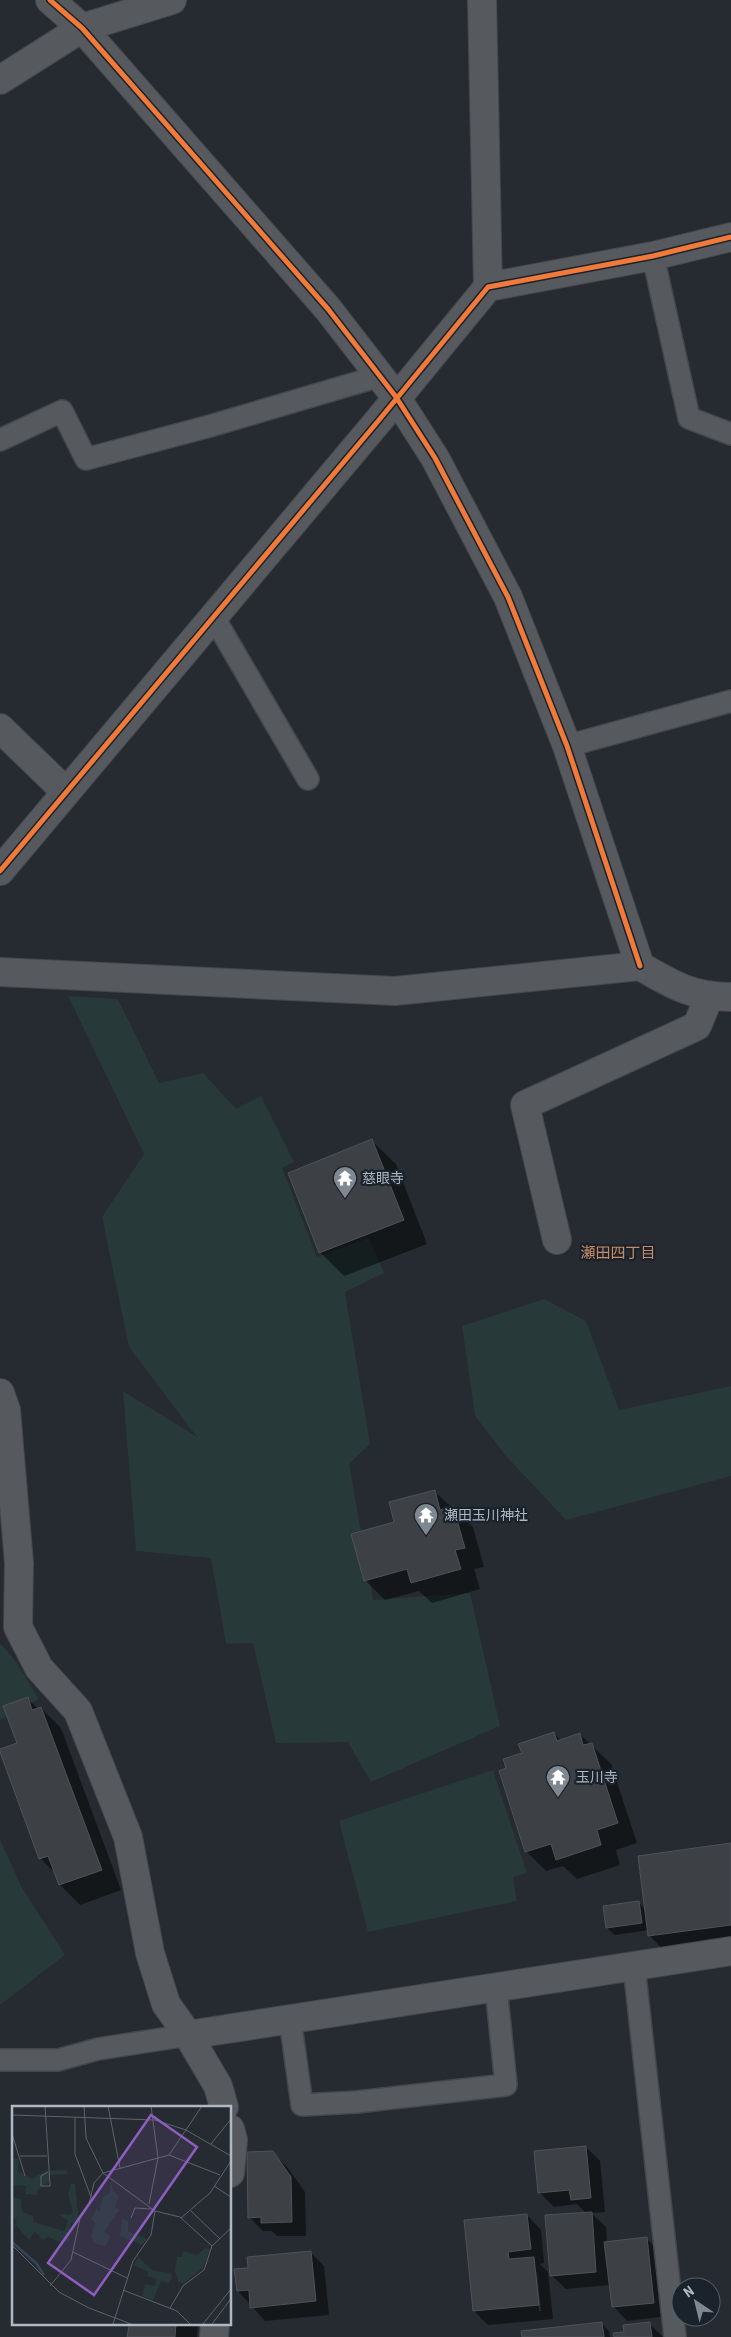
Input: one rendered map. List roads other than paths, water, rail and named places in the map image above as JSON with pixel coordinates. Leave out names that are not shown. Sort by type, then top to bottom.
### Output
[{"type":"street","points":[[50,0],[82,28],[328,309],[388,387],[435,458],[508,597],[567,746],[640,966]]},
{"type":"street","points":[[0,80],[82,28],[172,0]]},
{"type":"street","points":[[482,0],[488,287]]},
{"type":"street","points":[[0,871],[214,616],[388,387],[488,287],[653,256],[731,238]]},
{"type":"street","points":[[0,728],[66,792]]},
{"type":"street","points":[[0,972],[395,991],[640,966],[682,989],[720,997],[697,1026],[525,1105],[557,1240]]},
{"type":"street","points":[[0,1394],[6,1410],[19,1563],[18,1627],[40,1668],[78,1711],[128,1837],[150,1952],[166,2004],[188,2035],[218,2086],[224,2106]]},
{"type":"street","points":[[188,2035],[731,1951]]},
{"type":"street","points":[[231,2133],[233,2140],[231,2162]]},
{"type":"street","points":[[214,2337],[215,2324]]},
{"type":"lane","points":[[653,256],[689,418],[731,434]]},
{"type":"lane","points":[[0,440],[62,411],[86,459],[210,426],[388,387]]},
{"type":"lane","points":[[214,616],[308,779]]},
{"type":"lane","points":[[567,746],[731,701]]},
{"type":"lane","points":[[634,1966],[675,2337]]},
{"type":"lane","points":[[290,2019],[302,2104],[357,2102],[506,2085],[496,1987]]},
{"type":"lane","points":[[0,2060],[58,2060],[98,2048],[188,2035]]},
{"type":"place","name":"慈眼寺","points":[[345,1199]]},
{"type":"place","name":"瀬田玉川神社","points":[[426,1536]]},
{"type":"place","name":"玉川寺","points":[[558,1798]]},
{"type":"district","name":"瀬田四丁目","points":[[618,1253]]}]
